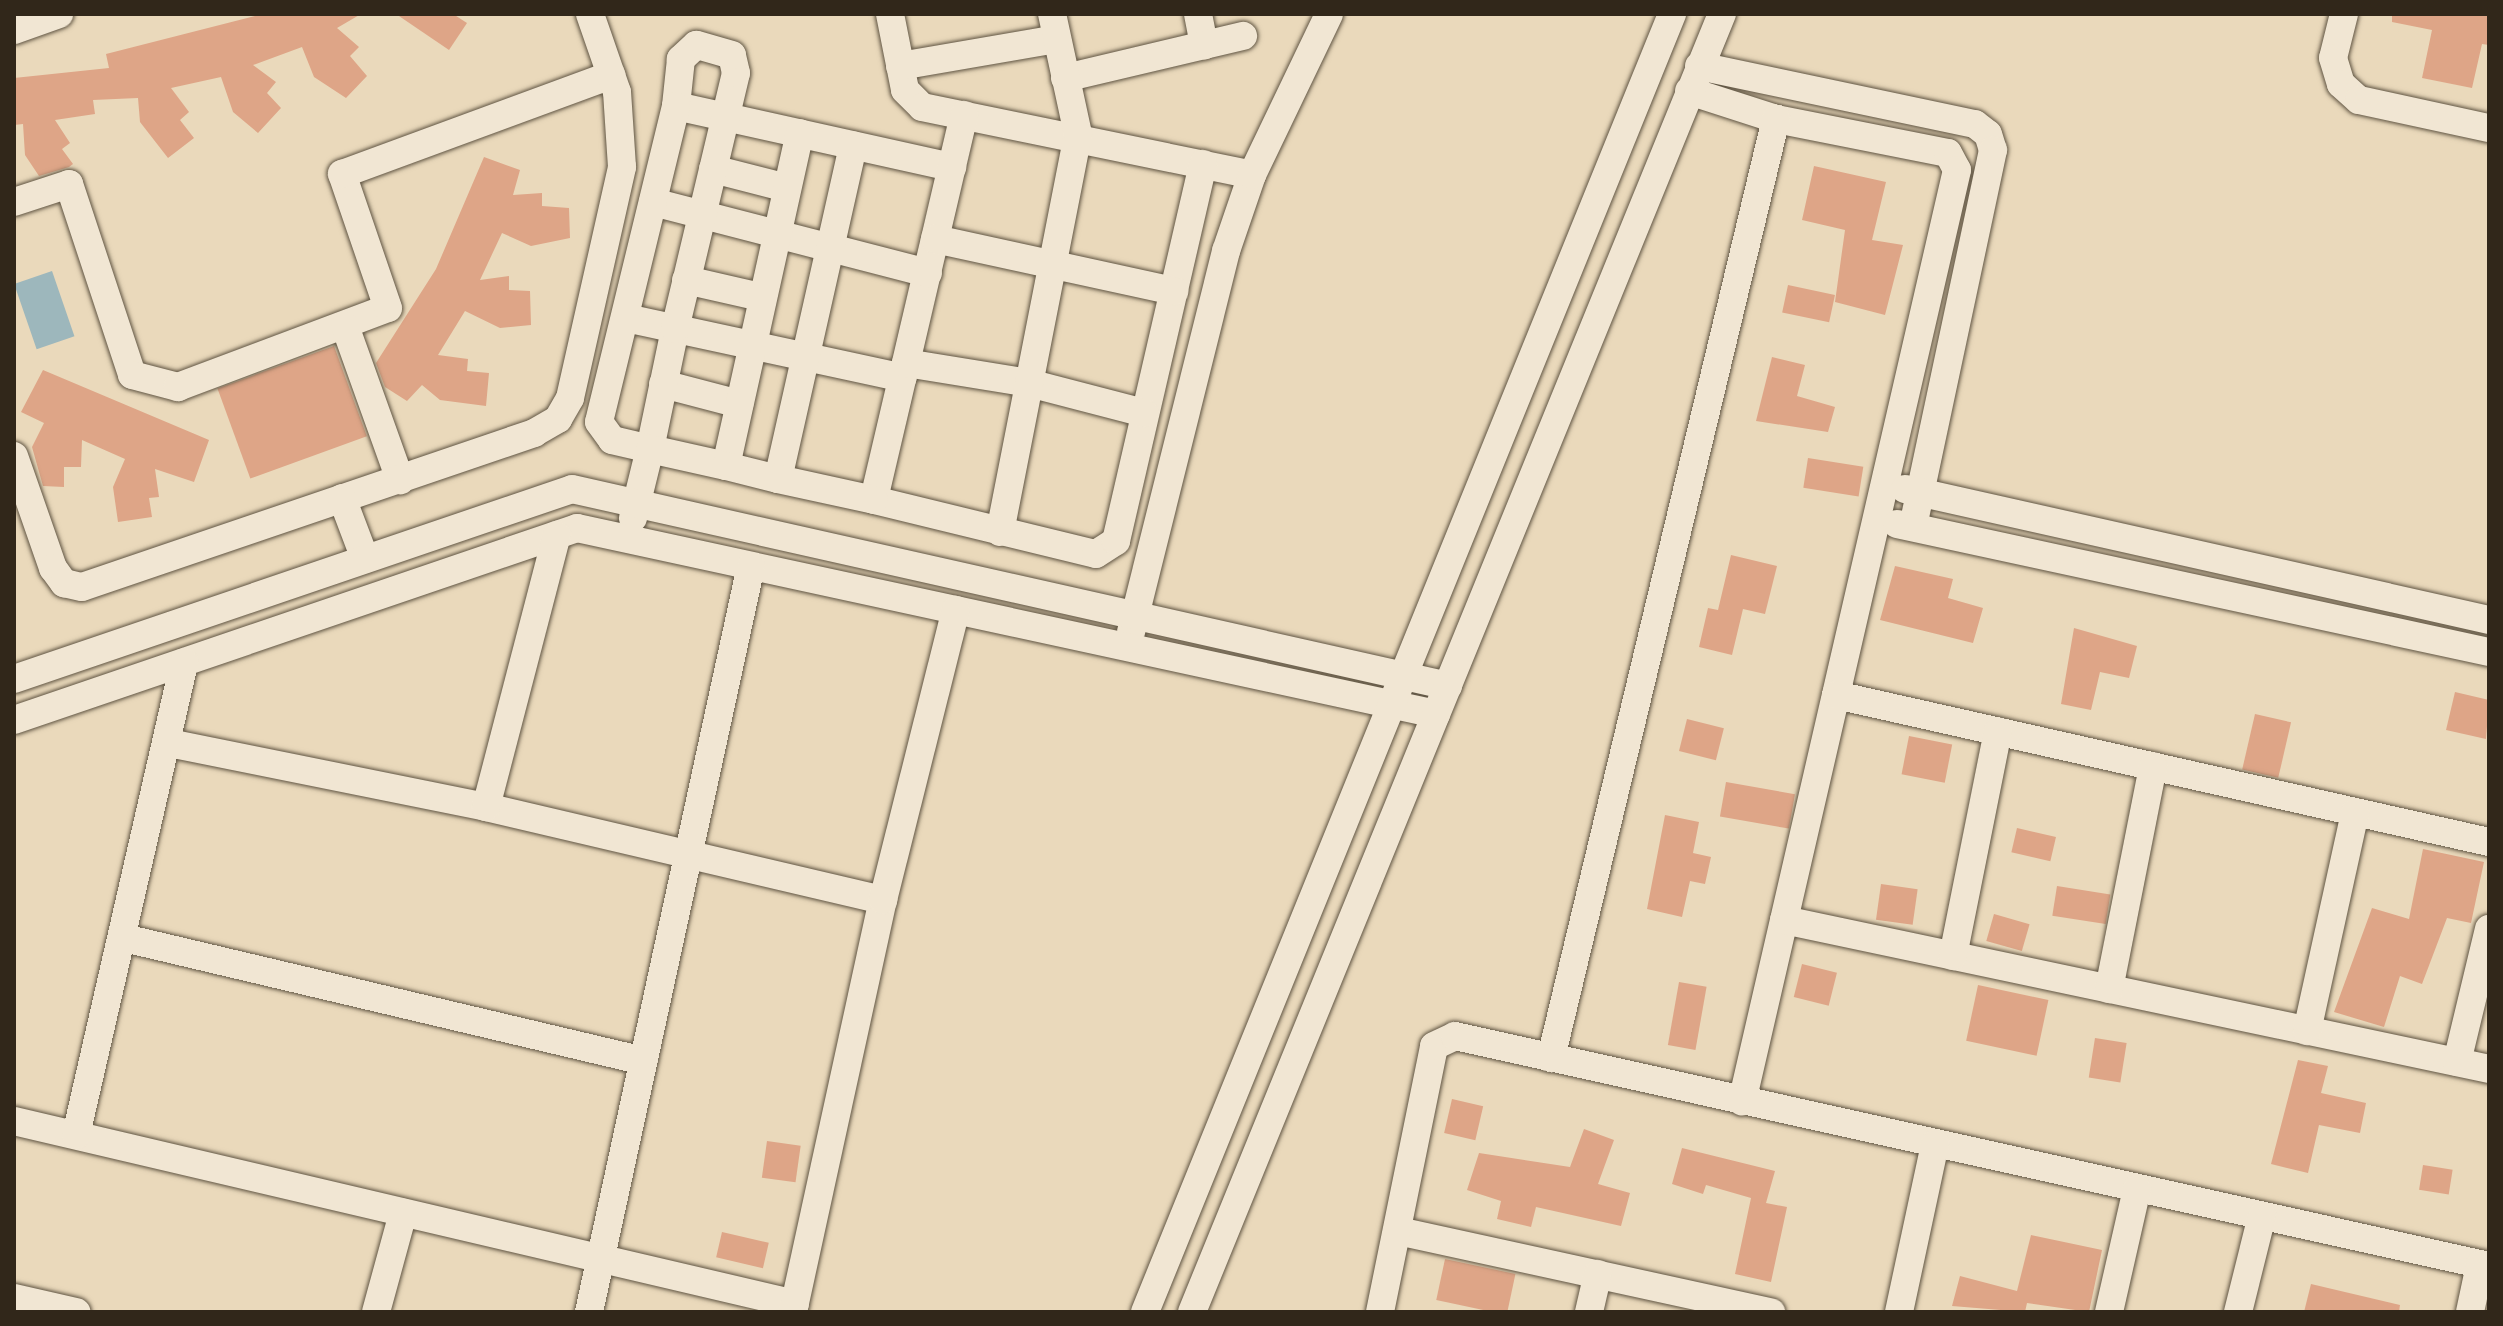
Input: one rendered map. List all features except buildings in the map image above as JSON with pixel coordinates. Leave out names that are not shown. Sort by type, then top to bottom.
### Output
[{"type":"street","points":[[14,30],[59,14]]},
{"type":"street","points":[[14,456],[53,568],[64,583],[82,587],[534,433],[558,419],[570,398],[622,167],[624,130],[611,75],[590,14]]},
{"type":"street","points":[[890,14],[900,66],[911,101],[964,115],[1078,134],[1252,175]]},
{"type":"street","points":[[1198,14],[1204,45]]},
{"type":"street","points":[[1126,647],[1137,615],[1226,251],[1252,175],[1329,14]]},
{"type":"street","points":[[1145,1312],[1672,14]]},
{"type":"street","points":[[1192,1312],[1722,14]]},
{"type":"street","points":[[2344,14],[2333,58],[2341,84],[2359,100],[2489,128]]},
{"type":"street","points":[[900,66],[1055,26],[1078,134],[1000,532]]},
{"type":"street","points":[[1065,78],[1243,36]]},
{"type":"street","points":[[630,539],[636,502],[650,449],[686,280],[736,73],[724,51],[696,45],[685,51],[676,106],[599,422],[612,440],[650,449],[726,466],[778,479],[874,500],[1096,554],[1108,551],[1116,541],[1203,164]]},
{"type":"street","points":[[14,202],[69,184],[132,375],[178,387],[388,308],[342,174],[611,75]]},
{"type":"street","points":[[1694,79],[1776,119],[1955,159]]},
{"type":"street","points":[[1694,79],[1975,124],[1988,134],[1993,150],[1913,527]]},
{"type":"street","points":[[676,106],[952,167]]},
{"type":"street","points":[[874,500],[964,115]]},
{"type":"street","points":[[1551,1058],[1776,119]]},
{"type":"street","points":[[726,466],[750,345],[800,133]]},
{"type":"street","points":[[1742,1102],[1885,484],[1955,159],[1988,134]]},
{"type":"street","points":[[778,479],[853,145]]},
{"type":"street","points":[[713,169],[787,188]]},
{"type":"street","points":[[653,202],[928,273]]},
{"type":"street","points":[[935,239],[1174,291]]},
{"type":"street","points":[[686,280],[761,297]]},
{"type":"street","points":[[626,318],[806,357],[1029,383],[1144,413]]},
{"type":"street","points":[[345,326],[400,480]]},
{"type":"street","points":[[663,384],[739,404]]},
{"type":"street","points":[[1885,484],[2489,620]]},
{"type":"street","points":[[14,679],[572,489],[1448,686]]},
{"type":"street","points":[[342,498],[365,559]]},
{"type":"street","points":[[1877,519],[2489,652]]},
{"type":"street","points":[[14,720],[577,528],[1436,714]]},
{"type":"street","points":[[486,807],[557,535]]},
{"type":"street","points":[[589,1312],[604,1257],[751,566]]},
{"type":"street","points":[[14,1121],[604,1257],[794,1308],[883,900],[956,610]]},
{"type":"street","points":[[76,1135],[169,743],[184,662]]},
{"type":"street","points":[[1836,695],[2489,842]]},
{"type":"street","points":[[1953,956],[1998,731]]},
{"type":"street","points":[[169,743],[486,807],[883,900]]},
{"type":"street","points":[[2109,989],[2153,766]]},
{"type":"street","points":[[2307,1031],[2355,812]]},
{"type":"street","points":[[1784,920],[2489,1069]]},
{"type":"street","points":[[2457,1062],[2489,929]]},
{"type":"street","points":[[124,938],[644,1061]]},
{"type":"street","points":[[1380,1312],[1434,1046],[1455,1036],[2485,1266],[2470,1312]]},
{"type":"street","points":[[1899,1312],[1935,1144]]},
{"type":"street","points":[[2109,1312],[2137,1189]]},
{"type":"street","points":[[376,1312],[403,1213]]},
{"type":"street","points":[[2238,1312],[2262,1216]]},
{"type":"street","points":[[1398,1231],[1771,1312]]},
{"type":"street","points":[[1589,1312],[1598,1274]]},
{"type":"street","points":[[14,1298],[76,1312]]},
{"type":"water","points":[[52,271],[74,336],[37,349],[14,284]]}]
